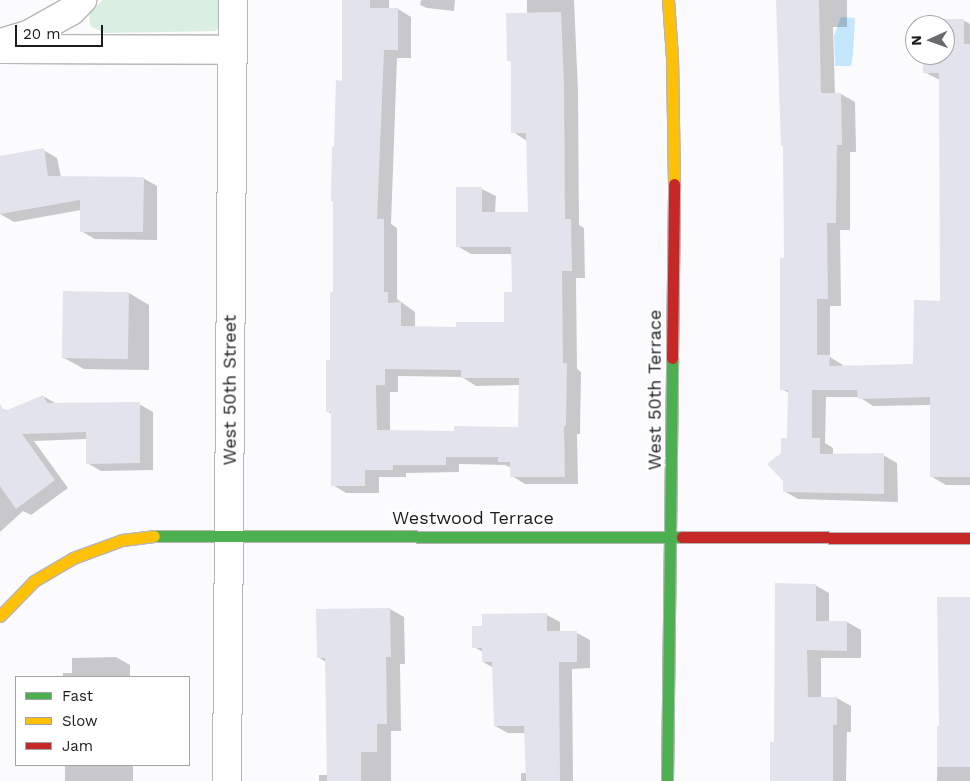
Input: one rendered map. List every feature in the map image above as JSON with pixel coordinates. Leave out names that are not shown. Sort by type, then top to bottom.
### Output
[{"type":"street","points":[[0,44],[28,35],[71,11],[82,0]]},
{"type":"street","name":"West 50th Street","points":[[227,781],[233,0]]},
{"type":"street","name":"West 50th Terrace","points":[[668,0],[672,58],[674,162],[668,781]]},
{"type":"street","points":[[0,49],[232,50]]},
{"type":"street","name":"Westwood Terrace","points":[[0,616],[34,581],[72,558],[122,540],[165,534],[970,538]]},
{"type":"green space","points":[[103,0],[222,0],[222,25],[216,31],[104,33],[90,26],[89,13]]},
{"type":"water","points":[[841,17],[855,18],[851,66],[835,66],[834,36]]},
{"type":"building","points":[[342,0],[370,0],[370,8],[398,8],[398,50],[384,50],[377,219],[384,219],[384,292],[388,292],[388,303],[401,302],[401,326],[456,327],[456,322],[504,322],[504,292],[512,292],[511,247],[456,247],[456,187],[482,187],[482,212],[528,212],[526,133],[511,133],[511,61],[507,61],[506,13],[561,12],[564,84],[565,219],[571,219],[572,271],[562,271],[563,363],[567,363],[566,426],[564,426],[565,477],[510,477],[510,462],[498,462],[498,457],[446,457],[446,465],[393,465],[393,470],[365,470],[365,486],[331,486],[331,412],[326,412],[326,360],[330,360],[330,292],[333,292],[332,147],[334,147],[336,80],[342,81]],"holes":[[[385,369],[461,370],[461,378],[519,378],[518,427],[454,426],[454,431],[377,430],[376,385],[385,385]]]},
{"type":"building","points":[[776,0],[819,0],[821,93],[841,93],[842,145],[837,145],[836,223],[827,223],[828,299],[817,299],[817,355],[830,355],[829,366],[913,364],[914,300],[940,301],[939,73],[923,73],[923,65],[955,65],[955,19],[964,19],[964,44],[970,44],[970,477],[930,477],[930,397],[858,399],[857,390],[812,390],[812,438],[820,438],[820,454],[884,453],[884,494],[783,492],[783,481],[767,464],[781,453],[781,438],[787,438],[788,390],[780,390],[780,258],[784,258],[783,146],[781,146]]},
{"type":"building","points":[[44,148],[48,176],[144,177],[143,232],[80,232],[80,200],[0,214],[0,156]]},
{"type":"building","points":[[63,291],[129,292],[128,359],[62,358]]},
{"type":"building","points":[[43,395],[47,403],[140,402],[140,463],[86,464],[86,432],[22,434],[55,480],[16,509],[0,486],[0,404],[5,411]]},
{"type":"building","points":[[775,583],[816,584],[816,621],[847,621],[847,651],[807,650],[808,697],[837,697],[837,725],[833,725],[833,781],[770,781],[770,742],[774,742]]},
{"type":"building","points":[[937,597],[970,597],[970,767],[937,767],[937,726],[939,726]]},
{"type":"building","points":[[390,608],[391,657],[386,657],[387,724],[377,724],[377,752],[361,752],[361,781],[327,781],[325,658],[317,658],[316,609]]},
{"type":"building","points":[[547,613],[547,631],[577,631],[577,662],[559,662],[560,781],[526,781],[524,726],[494,726],[492,662],[482,662],[482,648],[472,648],[472,626],[482,626],[482,614]]},
{"type":"traffic: fast","points":[[667,781],[672,358]]},
{"type":"traffic: fast","points":[[154,536],[682,537]]},
{"type":"traffic: slow","points":[[668,0],[672,57],[674,184]]},
{"type":"traffic: slow","points":[[0,616],[34,581],[73,558],[122,540],[154,536]]},
{"type":"traffic: jam","points":[[672,358],[674,184]]},
{"type":"traffic: jam","points":[[682,537],[970,538]]}]
